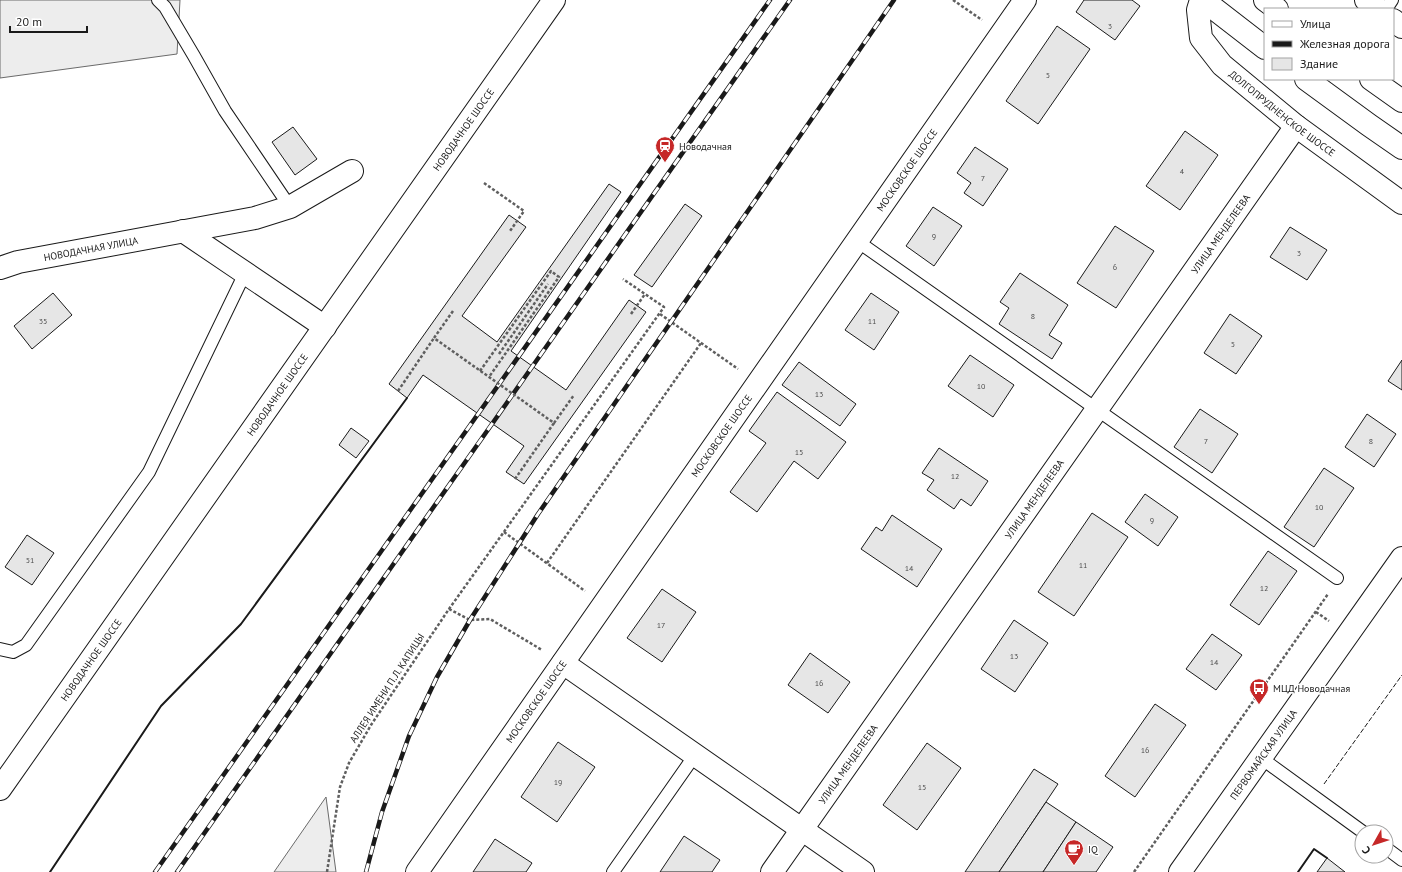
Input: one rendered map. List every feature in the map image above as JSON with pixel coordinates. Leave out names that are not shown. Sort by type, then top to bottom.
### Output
[{"type":"street","name":"НОВОДАЧНОЕ ШОССЕ","points":[[0,789],[554,0]]},
{"type":"street","name":"МОСКОВСКОЕ ШОССЕ","points":[[417,872],[1025,0]]},
{"type":"street","name":"ДОЛГОПРУДНЕНСКОЕ ШОССЕ","points":[[1264,47],[1202,0],[1198,10],[1201,38],[1222,65],[1296,126],[1402,203]]},
{"type":"street","points":[[1265,0],[1276,8]]},
{"type":"street","points":[[1366,0],[1377,8]]},
{"type":"street","points":[[1394,21],[1402,27]]},
{"type":"street","points":[[1307,80],[1402,148]]},
{"type":"street","points":[[1372,80],[1396,97]]},
{"type":"street","name":"УЛИЦА МЕНДЕЛЕЕВА","points":[[772,872],[1296,126]]},
{"type":"street","name":"НОВОДАЧНАЯ УЛИЦА","points":[[0,268],[18,262],[255,218],[290,207],[352,171]]},
{"type":"street","points":[[183,232],[325,327]]},
{"type":"street","name":"ПЕРВОМАЙСКАЯ УЛИЦА","points":[[1180,872],[1402,558]]},
{"type":"street","points":[[562,663],[863,872]]},
{"type":"lane","points":[[158,0],[165,8],[194,56],[225,111],[290,207]]},
{"type":"lane","points":[[857,241],[1338,578]]},
{"type":"lane","points":[[0,649],[13,652],[26,646],[149,472],[246,274]]},
{"type":"lane","points":[[613,872],[695,755]]},
{"type":"lane","points":[[1261,758],[1354,825]]},
{"type":"path","points":[[953,0],[1002,34]]},
{"type":"path","points":[[484,183],[524,211],[510,231]]},
{"type":"path","points":[[480,371],[551,271],[559,277],[489,377]]},
{"type":"path","points":[[623,279],[664,307],[660,314],[758,383]]},
{"type":"path","points":[[499,354],[548,284]]},
{"type":"path","points":[[631,314],[645,294]]},
{"type":"path","points":[[398,391],[454,310]]},
{"type":"path","name":"АЛЛЕЯ ИМЕНИ П.Л. КАПИЦЫ","points":[[327,872],[340,786],[349,763],[371,725],[449,609],[660,314]]},
{"type":"path","points":[[434,338],[554,423]]},
{"type":"path","points":[[547,563],[701,343]]},
{"type":"path","points":[[495,351],[503,357]]},
{"type":"path","points":[[515,478],[574,395]]},
{"type":"path","points":[[504,532],[604,604]]},
{"type":"path","points":[[1134,872],[1316,612],[1338,578]]},
{"type":"path","points":[[449,609],[470,620],[490,619],[562,663]]},
{"type":"path","points":[[1316,612],[1330,622]]},
{"type":"shaded area","points":[[0,0],[180,0],[177,54],[0,78]]},
{"type":"shaded area","points":[[326,797],[336,872],[274,872]]},
{"type":"building","points":[[1084,0],[1132,0],[1140,6],[1115,40],[1076,12]]},
{"type":"building","points":[[1057,26],[1090,49],[1038,124],[1006,101]]},
{"type":"building","points":[[293,127],[317,159],[295,175],[272,142]]},
{"type":"building","points":[[1185,131],[1218,155],[1180,210],[1146,186]]},
{"type":"building","points":[[975,147],[1008,169],[983,206],[964,193],[971,183],[957,173]]},
{"type":"building","points":[[609,184],[621,192],[511,351],[566,390],[629,300],[646,312],[524,484],[506,472],[524,446],[423,375],[407,398],[389,384],[509,215],[526,227],[462,316],[497,342]]},
{"type":"building","points":[[685,204],[702,216],[652,287],[634,275]]},
{"type":"building","points":[[933,207],[962,226],[934,266],[906,246]]},
{"type":"building","points":[[1115,226],[1154,251],[1116,308],[1077,283]]},
{"type":"building","points":[[1290,227],[1327,250],[1307,280],[1270,257]]},
{"type":"building","points":[[1020,273],[1068,305],[1049,335],[1062,343],[1052,359],[999,324],[1009,308],[1000,302]]},
{"type":"building","points":[[53,293],[72,315],[32,349],[14,326]]},
{"type":"building","points":[[871,293],[899,312],[874,350],[845,330]]},
{"type":"building","points":[[1230,314],[1262,336],[1236,374],[1204,353]]},
{"type":"building","points":[[970,355],[1014,385],[993,417],[948,386]]},
{"type":"building","points":[[1402,360],[1402,390],[1388,381]]},
{"type":"building","points":[[799,362],[856,404],[840,426],[782,385]]},
{"type":"building","points":[[777,392],[846,442],[818,479],[794,461],[757,512],[730,492],[766,443],[749,431]]},
{"type":"building","points":[[1200,409],[1238,434],[1212,473],[1174,447]]},
{"type":"building","points":[[1367,414],[1396,434],[1374,467],[1345,447]]},
{"type":"building","points":[[351,428],[369,441],[356,458],[339,445]]},
{"type":"building","points":[[939,448],[988,481],[971,506],[961,499],[954,509],[927,490],[934,480],[922,473]]},
{"type":"building","points":[[1324,468],[1354,488],[1314,547],[1284,527]]},
{"type":"building","points":[[1145,494],[1178,517],[1158,546],[1125,522]]},
{"type":"building","points":[[1092,513],[1128,537],[1074,616],[1038,592]]},
{"type":"building","points":[[892,515],[942,549],[917,587],[861,549],[876,527],[882,531]]},
{"type":"building","points":[[27,535],[54,553],[32,585],[5,567]]},
{"type":"building","points":[[1268,551],[1297,571],[1259,625],[1230,605]]},
{"type":"building","points":[[662,589],[696,612],[662,662],[627,638]]},
{"type":"building","points":[[1014,620],[1048,643],[1015,692],[981,669]]},
{"type":"building","points":[[1212,634],[1242,655],[1216,690],[1186,669]]},
{"type":"building","points":[[810,653],[850,682],[828,713],[788,685]]},
{"type":"building","points":[[1155,704],[1186,725],[1135,797],[1105,776]]},
{"type":"building","points":[[558,742],[595,767],[557,822],[521,797]]},
{"type":"building","points":[[927,743],[961,768],[917,830],[883,805]]},
{"type":"building","points":[[1034,769],[1058,784],[999,872],[965,872]]},
{"type":"building","points":[[1046,802],[1076,822],[1043,872],[999,872]]},
{"type":"building","points":[[1076,822],[1113,847],[1096,872],[1043,872]]},
{"type":"building","points":[[684,836],[720,860],[712,872],[660,872]]},
{"type":"building","points":[[495,839],[532,863],[526,872],[473,872]]},
{"type":"building","points":[[1327,858],[1345,872],[1317,872]]},
{"type":"railway","points":[[155,872],[770,0]]},
{"type":"railway","points":[[177,872],[790,0]]},
{"type":"railway","points":[[366,872],[382,812],[409,736],[437,677],[470,620],[538,514],[894,0]]},
{"type":"fence","points":[[1324,784],[1402,675]]},
{"type":"wall","points":[[50,872],[161,706],[241,624],[407,398]]},
{"type":"wall","points":[[1298,872],[1314,849],[1327,858]]},
{"type":"place","name":"Новодачная","points":[[665,163]]},
{"type":"place","name":"МЦД Новодачная","points":[[1259,705]]},
{"type":"place","name":"IQ","points":[[1074,866]]}]
